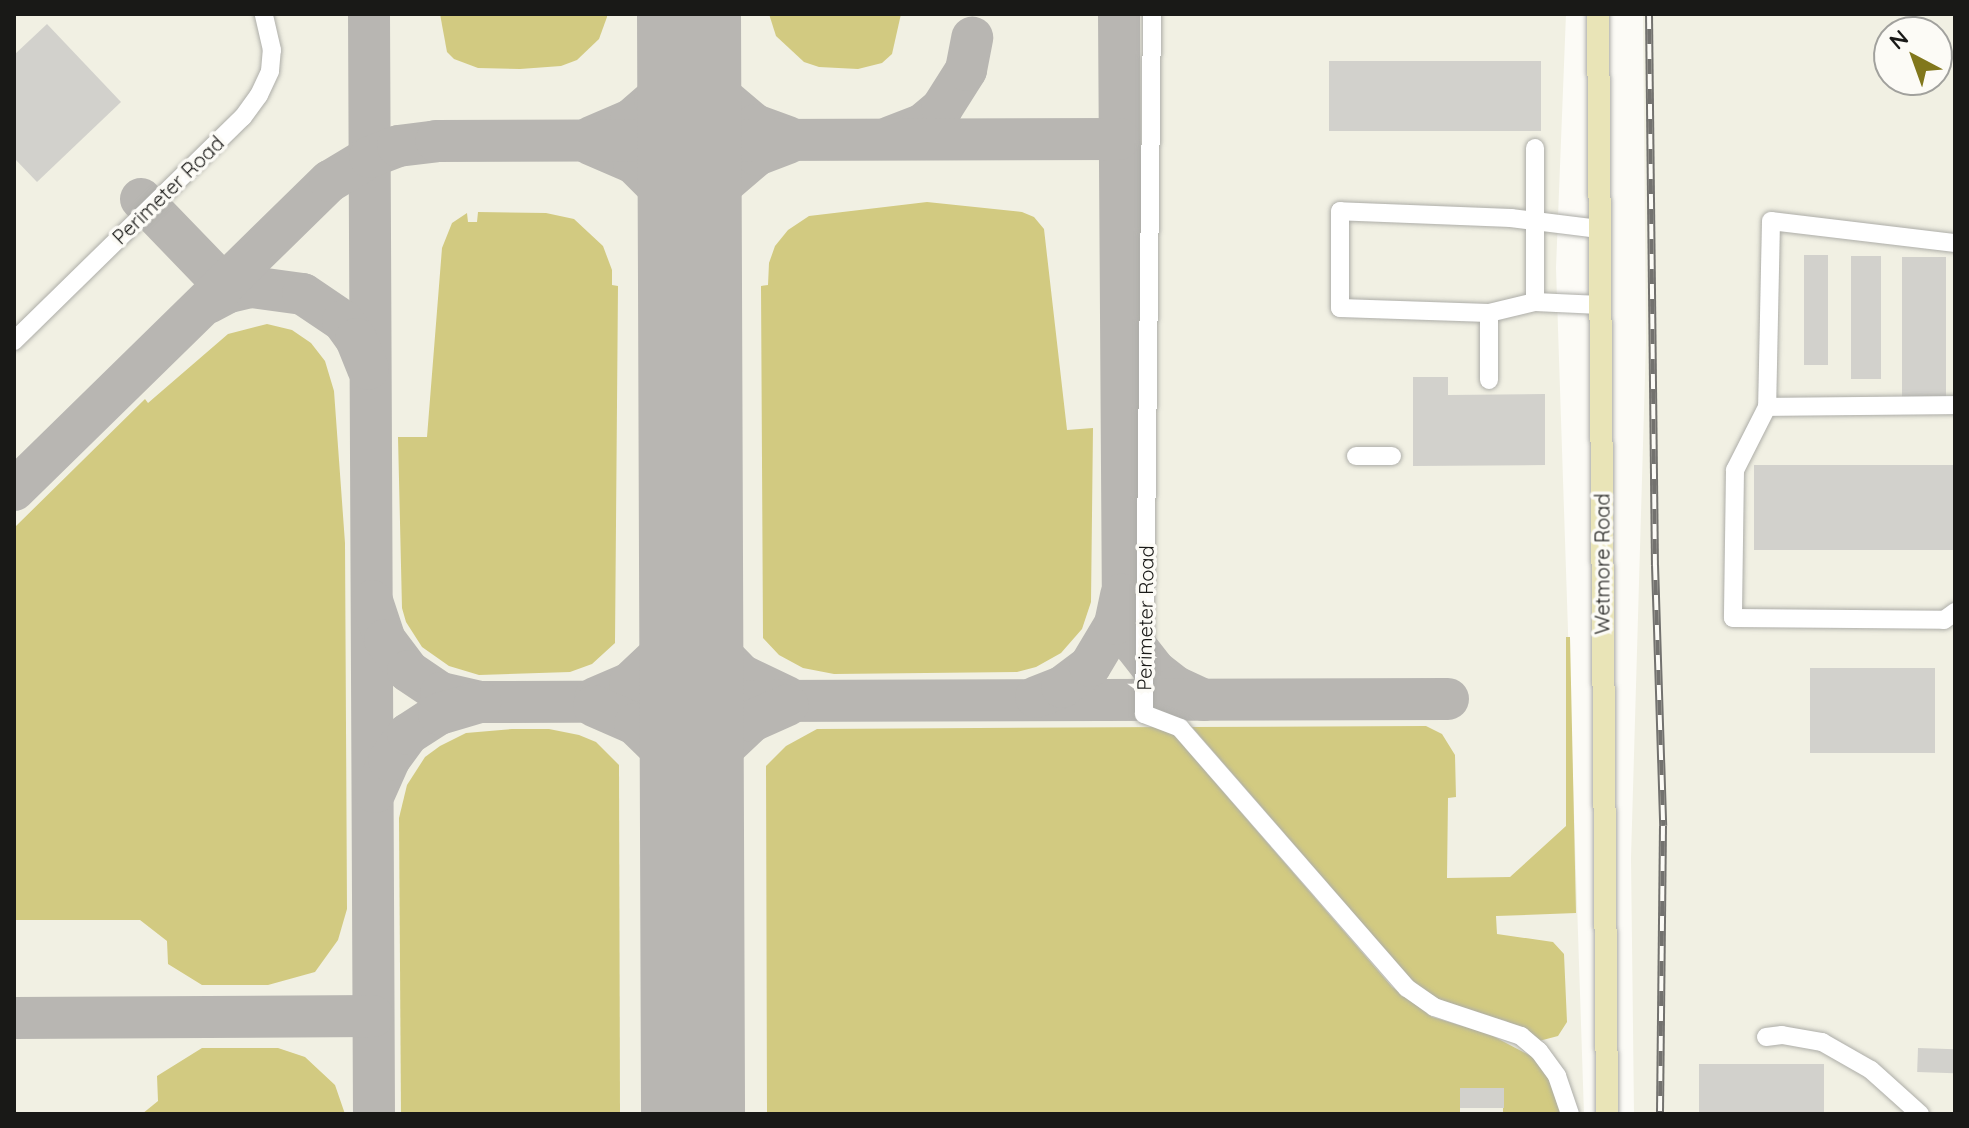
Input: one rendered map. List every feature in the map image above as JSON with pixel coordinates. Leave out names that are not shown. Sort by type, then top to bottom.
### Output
[{"type":"main road","name":"Wetmore Road","points":[[1598,14],[1607,1114]]},
{"type":"lane","name":"Perimeter Road","points":[[14,341],[243,117],[259,95],[270,71],[272,50],[264,14]]},
{"type":"lane","name":"Perimeter Road","points":[[1152,14],[1144,714],[1180,728],[1407,988],[1434,1007],[1521,1036],[1539,1051],[1557,1076],[1570,1114]]},
{"type":"lane","points":[[1535,148],[1535,302]]},
{"type":"lane","points":[[1599,229],[1511,218],[1340,211],[1340,308],[1489,313],[1535,302],[1600,305]]},
{"type":"lane","points":[[1955,243],[1771,221],[1767,407],[1735,470],[1733,618],[1944,620],[1955,612]]},
{"type":"lane","points":[[1489,313],[1489,380]]},
{"type":"lane","points":[[1767,407],[1955,405]]},
{"type":"lane","points":[[1356,456],[1392,456]]},
{"type":"lane","points":[[1766,1037],[1782,1035],[1822,1042],[1871,1070],[1920,1114]]},
{"type":"shaded area","points":[[14,14],[1566,14],[1556,268],[1584,1114],[14,1114]]},
{"type":"shaded area","points":[[440,14],[607,14],[607,17],[599,39],[577,60],[561,66],[520,69],[478,68],[454,59],[447,52]]},
{"type":"shaded area","points":[[769,14],[901,14],[892,54],[882,63],[858,69],[819,67],[804,62],[776,36]]},
{"type":"shaded area","points":[[1643,14],[1955,14],[1955,1114],[1634,1114],[1631,858],[1646,341]]},
{"type":"shaded area","points":[[927,202],[1022,212],[1034,217],[1044,229],[1067,430],[1093,428],[1091,602],[1082,629],[1061,653],[1036,667],[1017,672],[834,674],[803,668],[779,655],[763,638],[761,286],[768,285],[769,263],[775,246],[788,230],[809,216]]},
{"type":"shaded area","points":[[478,212],[546,213],[574,219],[603,246],[612,270],[612,285],[618,286],[615,643],[592,664],[570,672],[479,675],[449,666],[422,647],[406,622],[402,608],[398,437],[427,437],[442,248],[452,223],[467,213],[468,222],[477,222]]},
{"type":"shaded area","points":[[267,324],[292,330],[311,343],[325,361],[334,391],[345,543],[347,909],[338,940],[315,972],[268,985],[202,985],[168,964],[167,941],[140,920],[14,920],[14,528],[145,399],[148,403],[228,334]]},
{"type":"shaded area","points":[[1566,637],[1570,637],[1576,913],[1496,916],[1497,934],[1553,942],[1564,954],[1567,1022],[1558,1036],[1539,1041],[1506,1021],[1456,1008],[1423,993],[1192,727],[1426,726],[1442,734],[1455,755],[1456,797],[1448,798],[1447,878],[1510,877],[1566,826]]},
{"type":"shaded area","points":[[1167,727],[1392,987],[1432,1017],[1489,1034],[1531,1056],[1548,1076],[1561,1114],[1503,1114],[1503,1088],[1460,1088],[1460,1114],[767,1114],[766,766],[786,746],[817,729]]},
{"type":"shaded area","points":[[549,729],[579,735],[596,742],[619,765],[620,1114],[401,1114],[399,818],[407,785],[425,757],[440,746],[466,733]]},
{"type":"shaded area","points":[[202,1048],[278,1048],[305,1057],[335,1085],[345,1114],[142,1114],[158,1101],[157,1076]]},
{"type":"building","points":[[47,24],[121,102],[37,182],[14,158],[14,55]]},
{"type":"building","points":[[1329,61],[1541,61],[1541,131],[1329,131]]},
{"type":"building","points":[[1804,255],[1828,255],[1828,365],[1804,365]]},
{"type":"building","points":[[1851,256],[1881,256],[1881,379],[1851,379]]},
{"type":"building","points":[[1902,257],[1946,257],[1946,398],[1902,398]]},
{"type":"building","points":[[1413,377],[1448,377],[1448,395],[1545,394],[1545,465],[1413,466]]},
{"type":"building","points":[[1754,465],[1955,465],[1955,550],[1754,550]]},
{"type":"building","points":[[1810,668],[1935,668],[1935,753],[1810,753]]},
{"type":"building","points":[[1918,1048],[1955,1049],[1954,1073],[1917,1072]]},
{"type":"building","points":[[1699,1064],[1824,1064],[1824,1114],[1699,1114]]},
{"type":"building","points":[[1460,1088],[1504,1088],[1504,1108],[1460,1108]]},
{"type":"taxiway","points":[[369,14],[374,1114]]},
{"type":"taxiway","points":[[1119,14],[1123,614],[1134,644],[1154,670],[1176,687],[1204,700]]},
{"type":"taxiway","points":[[689,18],[702,67],[723,98],[755,125],[788,137]]},
{"type":"taxiway","points":[[591,137],[631,120],[655,99],[676,64],[689,18]]},
{"type":"taxiway","points":[[890,137],[922,125],[942,108],[966,70],[972,38]]},
{"type":"taxiway","points":[[14,490],[330,181],[370,157],[398,146],[436,141],[1119,139]]},
{"type":"taxiway","points":[[691,264],[700,221],[723,184],[757,155],[788,143]]},
{"type":"taxiway","points":[[590,144],[634,163],[663,192],[680,224],[690,277]]},
{"type":"taxiway","points":[[141,199],[224,285]]},
{"type":"taxiway","points":[[208,303],[229,292],[251,287],[303,294],[343,321],[356,339],[368,369]]},
{"type":"taxiway","points":[[595,698],[630,683],[662,653],[681,617],[691,571]]},
{"type":"taxiway","points":[[693,580],[698,610],[716,649],[741,675],[787,697]]},
{"type":"taxiway","points":[[1036,697],[1062,687],[1090,666],[1115,624],[1121,595]]},
{"type":"taxiway","points":[[372,601],[385,640],[408,671],[441,693],[480,702],[1448,699]]},
{"type":"taxiway","points":[[375,792],[389,760],[408,734],[439,714],[480,702]]},
{"type":"taxiway","points":[[695,827],[698,795],[716,755],[752,721],[788,705]]},
{"type":"taxiway","points":[[594,706],[635,724],[666,754],[685,797],[692,856]]},
{"type":"taxiway","points":[[14,1018],[373,1016]]},
{"type":"runway","points":[[689,14],[693,1114]]},
{"type":"railway","points":[[1649,14],[1655,565],[1663,826],[1660,1114]]}]
